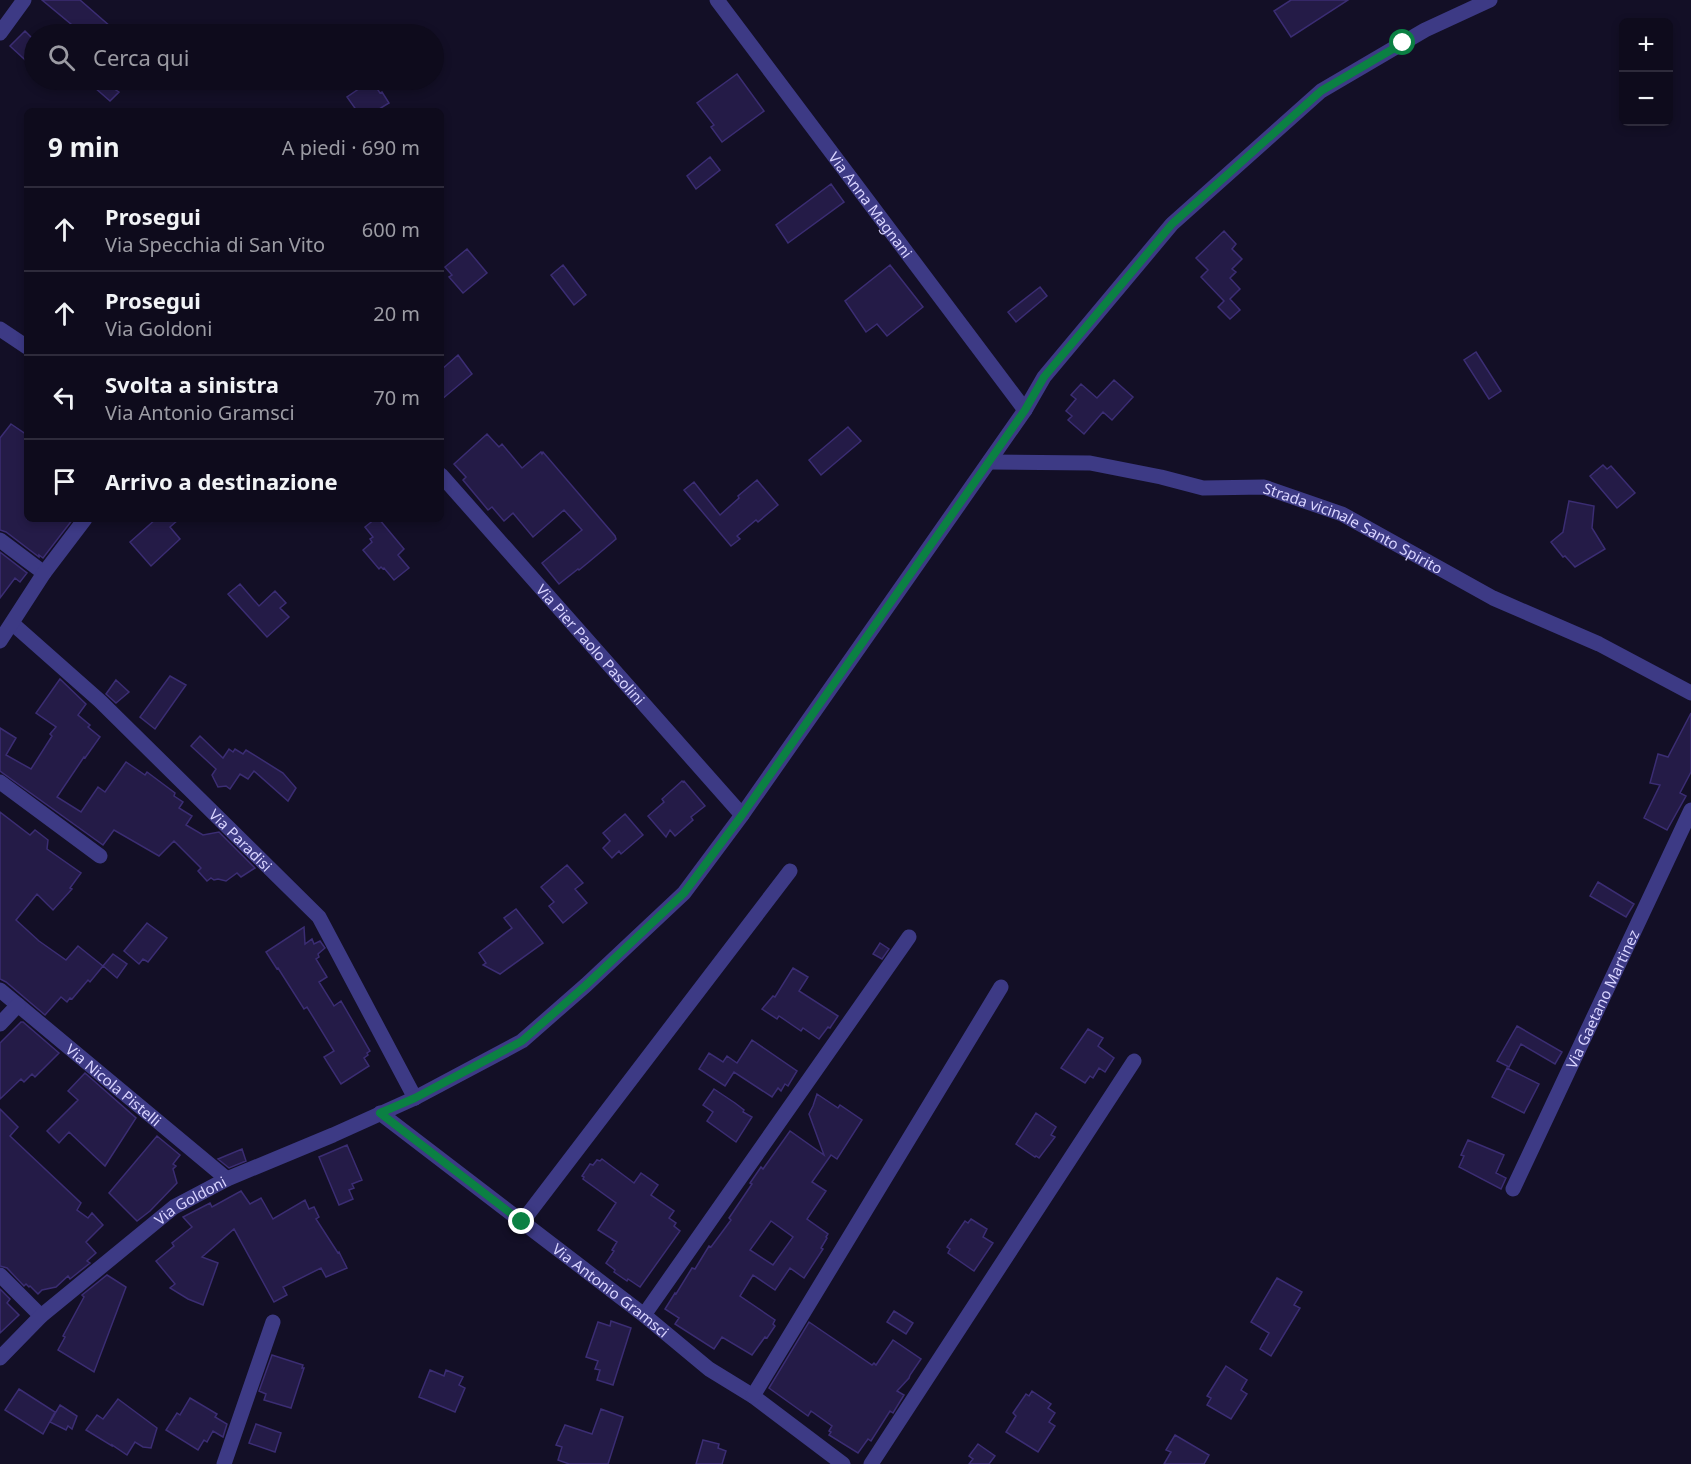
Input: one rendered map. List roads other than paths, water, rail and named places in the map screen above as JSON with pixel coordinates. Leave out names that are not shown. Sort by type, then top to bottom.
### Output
[{"type":"street","points":[[0,33],[24,0]]},
{"type":"street","name":"Via Anna Magnani","points":[[717,0],[1025,410]]},
{"type":"street","name":"Via Goldoni","points":[[0,1358],[41,1316],[174,1207],[227,1179],[415,1098],[522,1041],[586,985],[684,893],[742,815],[989,462],[1025,410],[1044,377],[1172,224],[1321,91],[1425,30],[1490,0]]},
{"type":"street","points":[[0,328],[24,345]]},
{"type":"street","name":"Strada vicinale Santo Spirito","points":[[989,462],[1090,463],[1203,488],[1263,487],[1342,514],[1493,598],[1599,644],[1691,693]]},
{"type":"street","name":"Via Pier Paolo Pasolini","points":[[444,478],[742,815]]},
{"type":"street","points":[[0,641],[44,573],[83,522]]},
{"type":"street","points":[[0,540],[44,573]]},
{"type":"street","name":"Via Paradisi","points":[[12,624],[100,701],[319,917],[415,1098]]},
{"type":"street","points":[[0,782],[100,856]]},
{"type":"street","name":"Via Gaetano Martinez","points":[[1513,1189],[1691,810]]},
{"type":"street","points":[[522,1222],[790,871]]},
{"type":"street","points":[[644,1315],[909,937]]},
{"type":"street","points":[[753,1396],[1000,987]]},
{"type":"street","name":"Via Nicola Pistelli","points":[[0,990],[227,1179]]},
{"type":"street","points":[[0,1024],[18,1005]]},
{"type":"street","points":[[871,1464],[1134,1061]]},
{"type":"street","name":"Via Antonio Gramsci","points":[[380,1113],[644,1315],[709,1369],[753,1396],[843,1464]]},
{"type":"street","points":[[0,1275],[41,1316]]},
{"type":"street","points":[[224,1464],[273,1322]]}]
